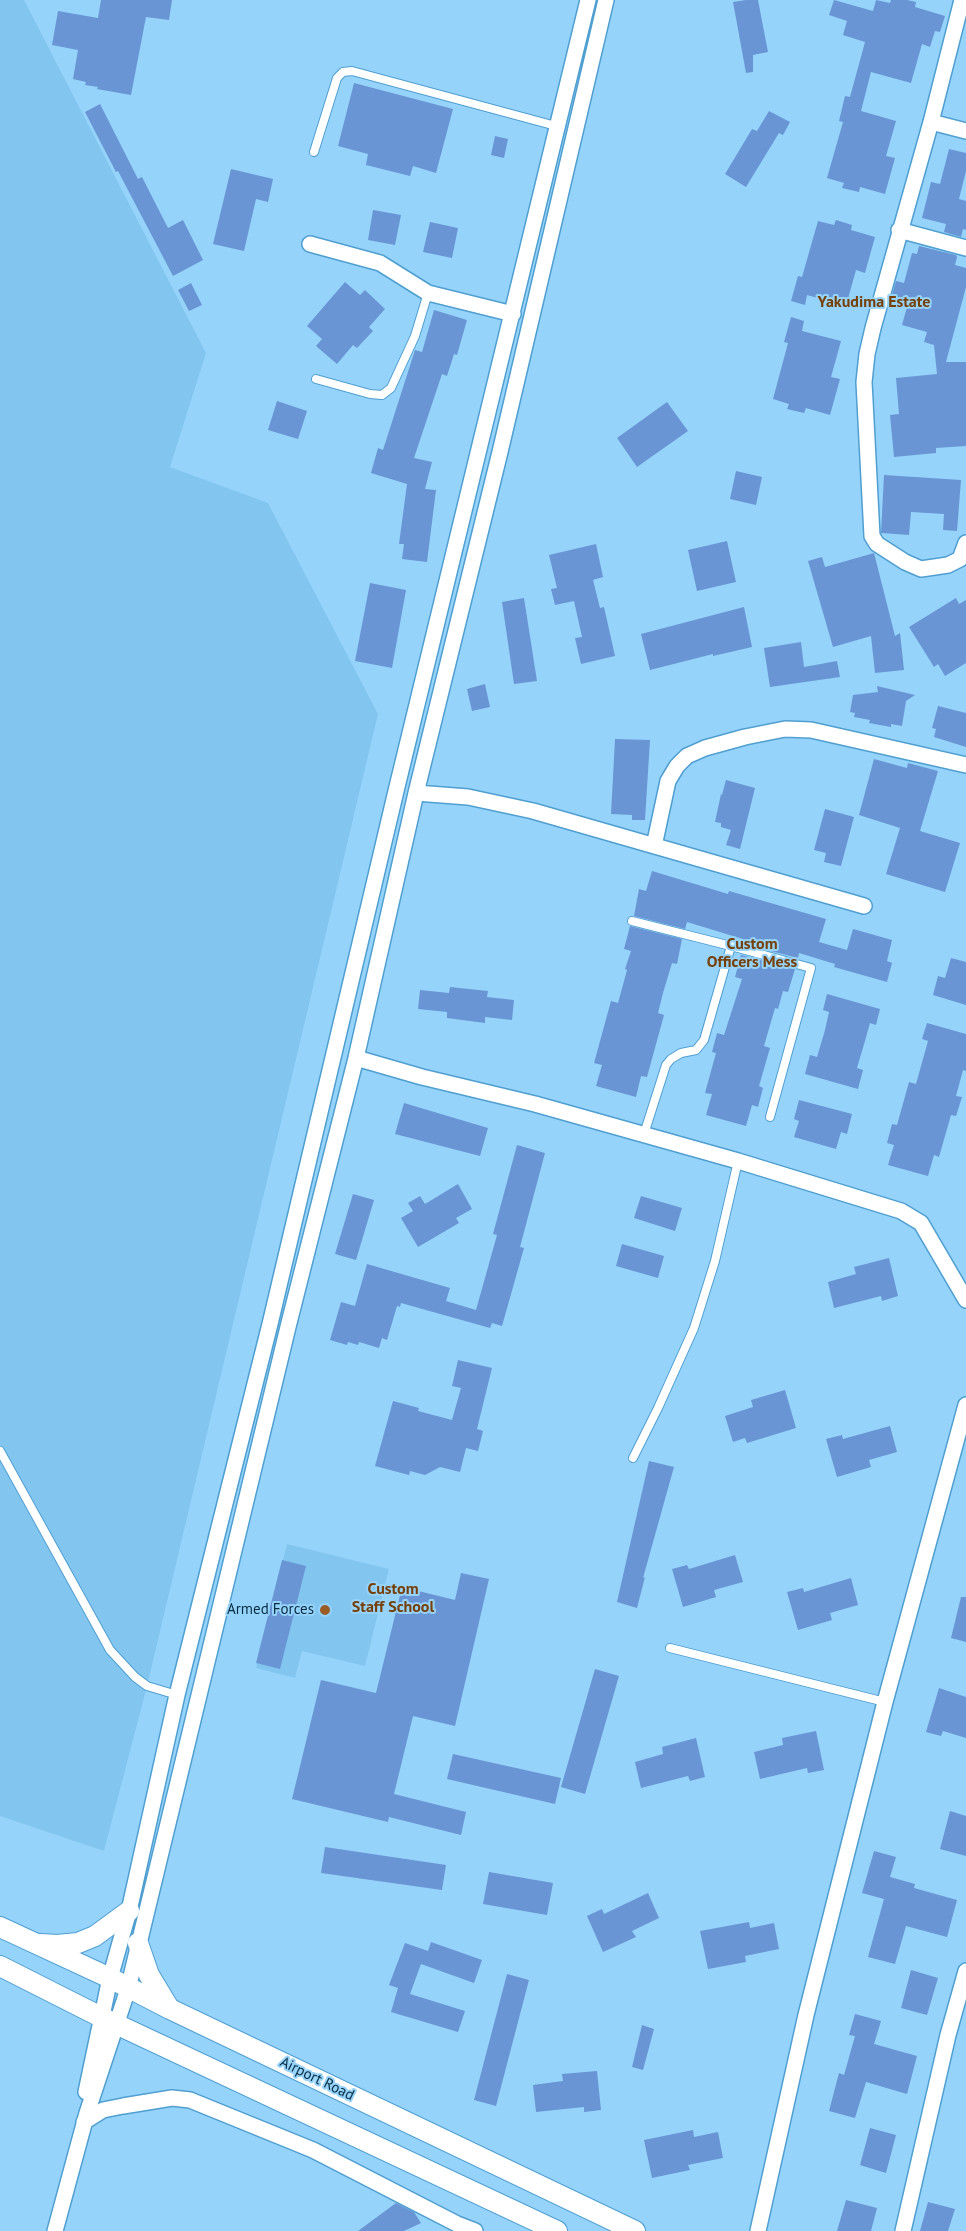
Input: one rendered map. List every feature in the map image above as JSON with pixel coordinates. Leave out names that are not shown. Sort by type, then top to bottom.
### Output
[{"type":"street","points":[[54,2231],[85,2118],[87,2086],[108,2020],[110,1978],[129,1910],[177,1695],[270,1324],[396,791],[588,0]]},
{"type":"street","points":[[108,2020],[128,1989],[328,1162],[356,1058],[416,793],[500,452],[606,0]]},
{"type":"street","points":[[962,0],[931,122],[899,230],[867,354],[864,382],[872,536],[876,544],[921,569],[948,565],[960,559],[966,543]]},
{"type":"street","points":[[931,122],[966,131]]},
{"type":"street","points":[[899,230],[966,248]]},
{"type":"street","points":[[310,244],[380,263],[428,292],[512,314]]},
{"type":"street","points":[[480,448],[500,452]]},
{"type":"street","points":[[654,846],[668,781],[677,766],[687,756],[705,748],[745,737],[785,729],[811,730],[966,765]]},
{"type":"street","points":[[416,793],[468,798],[533,811],[864,906]]},
{"type":"street","points":[[356,1058],[422,1077],[535,1104],[644,1134],[901,1211],[921,1223],[966,1300]]},
{"type":"street","points":[[758,2231],[806,2015],[885,1702],[961,1442],[966,1405]]},
{"type":"street","points":[[35,1944],[57,1945],[78,1943],[96,1936],[115,1923],[129,1910]]},
{"type":"street","name":"Airport Road","points":[[0,1927],[635,2231]]},
{"type":"street","points":[[138,1943],[151,1980],[170,2009]]},
{"type":"street","points":[[0,1966],[108,2020],[558,2231]]},
{"type":"street","points":[[903,2231],[948,2035],[966,1970]]},
{"type":"street","points":[[85,2118],[103,2110],[123,2106],[172,2098],[190,2100],[313,2150],[474,2231]]},
{"type":"lane","points":[[314,152],[337,78],[342,72],[352,71],[556,126]]},
{"type":"lane","points":[[316,379],[370,394],[382,395],[390,388],[415,336],[428,292]]},
{"type":"lane","points":[[632,921],[811,968],[770,1117]]},
{"type":"lane","points":[[644,1134],[666,1065],[676,1056],[696,1050],[704,1040],[731,946]]},
{"type":"lane","points":[[633,1458],[694,1328],[715,1261],[738,1161]]},
{"type":"lane","points":[[0,1451],[110,1650],[135,1677],[148,1686],[177,1695]]},
{"type":"lane","points":[[670,1648],[885,1702]]},
{"type":"shaded area","points":[[0,0],[24,0],[206,353],[170,467],[268,503],[378,714],[147,1686],[104,1851],[0,1816]]},
{"type":"shaded area","name":"Armed Forces","points":[[287,1544],[389,1569],[365,1666],[302,1651],[295,1678],[256,1668]]},
{"type":"building","points":[[101,0],[172,0],[169,20],[146,17],[131,95],[97,89],[98,87],[85,85],[86,82],[73,79],[78,50],[52,45],[58,11],[98,18]]},
{"type":"building","points":[[758,0],[768,52],[753,55],[753,72],[746,73],[733,2]]},
{"type":"building","points":[[834,0],[873,11],[876,0],[890,3],[891,0],[907,0],[916,2],[915,7],[945,16],[940,32],[935,31],[930,47],[922,44],[911,83],[871,72],[861,111],[896,121],[886,156],[895,158],[885,194],[860,187],[859,192],[842,188],[844,183],[827,178],[843,122],[839,121],[845,96],[850,97],[865,42],[843,35],[847,21],[829,15]]},
{"type":"building","points":[[354,83],[453,109],[436,173],[413,166],[410,176],[366,165],[368,154],[338,146]]},
{"type":"building","points":[[100,104],[138,179],[142,177],[168,228],[183,220],[203,260],[173,276],[85,112]]},
{"type":"building","points":[[769,111],[790,122],[783,135],[779,133],[746,187],[725,174],[752,129],[757,131]]},
{"type":"building","points":[[495,136],[508,139],[504,158],[491,155]]},
{"type":"building","points":[[949,149],[966,153],[966,171],[959,199],[966,201],[966,230],[963,229],[961,237],[944,232],[946,224],[922,218],[931,182],[940,184]]},
{"type":"building","points":[[231,169],[273,179],[268,202],[256,199],[244,251],[213,244]]},
{"type":"building","points":[[373,210],[401,215],[395,245],[368,240]]},
{"type":"building","points":[[836,220],[852,225],[851,230],[875,237],[865,273],[856,270],[846,306],[807,295],[805,305],[791,301],[798,276],[802,277],[818,221],[834,225]]},
{"type":"building","points":[[430,222],[458,228],[452,258],[423,252]]},
{"type":"building","points":[[919,246],[956,255],[955,265],[966,268],[966,287],[946,362],[966,362],[966,446],[936,448],[936,453],[894,457],[890,415],[899,414],[896,378],[937,374],[934,345],[924,342],[927,332],[902,325],[907,307],[890,302],[896,281],[904,283],[912,253],[917,254]]},
{"type":"building","points":[[345,282],[360,295],[365,290],[385,309],[369,327],[373,331],[357,348],[353,345],[337,364],[316,346],[322,339],[307,326]]},
{"type":"building","points":[[191,283],[202,305],[189,311],[178,290]]},
{"type":"building","points":[[434,310],[467,320],[457,355],[454,354],[447,376],[442,374],[414,458],[432,462],[425,489],[436,490],[427,562],[402,559],[404,544],[399,544],[407,484],[371,473],[378,448],[383,450],[415,350],[422,352]]},
{"type":"building","points":[[791,317],[804,321],[802,331],[841,341],[831,377],[840,379],[830,415],[806,408],[804,413],[787,409],[789,404],[773,399],[788,343],[784,342]]},
{"type":"building","points":[[277,401],[307,411],[298,439],[268,430]]},
{"type":"building","points":[[667,402],[688,431],[637,467],[617,438]]},
{"type":"building","points":[[736,471],[762,477],[756,505],[730,499]]},
{"type":"building","points":[[884,475],[961,480],[957,531],[943,530],[944,514],[911,512],[909,535],[881,533]]},
{"type":"building","points":[[727,541],[736,582],[697,591],[688,550]]},
{"type":"building","points":[[596,544],[603,577],[593,580],[600,608],[604,607],[615,656],[581,664],[575,638],[582,637],[574,601],[555,605],[551,589],[557,588],[549,555]]},
{"type":"building","points":[[874,553],[895,636],[900,633],[904,670],[875,673],[871,636],[833,647],[808,561],[822,557],[825,567]]},
{"type":"building","points":[[370,583],[406,590],[392,668],[355,661]]},
{"type":"building","points":[[524,598],[537,681],[514,684],[502,602]]},
{"type":"building","points":[[956,598],[959,604],[966,600],[966,663],[945,676],[938,664],[934,667],[909,627]]},
{"type":"building","points":[[744,607],[752,647],[713,656],[713,654],[650,670],[641,634]]},
{"type":"building","points":[[801,642],[804,667],[837,661],[840,677],[770,687],[764,648]]},
{"type":"building","points":[[485,684],[490,707],[472,711],[467,689]]},
{"type":"building","points":[[877,686],[915,695],[906,701],[902,726],[891,724],[891,727],[869,723],[870,720],[854,717],[855,713],[850,712],[853,695],[878,692]]},
{"type":"building","points":[[938,706],[966,713],[966,747],[934,737],[936,729],[932,728]]},
{"type":"building","points":[[615,739],[650,740],[645,820],[632,820],[632,815],[611,814]]},
{"type":"building","points":[[874,759],[907,768],[908,763],[938,771],[920,831],[960,843],[945,892],[886,874],[900,828],[859,815]]},
{"type":"building","points":[[726,780],[755,788],[740,849],[726,845],[731,830],[721,827],[721,823],[715,822]]},
{"type":"building","points":[[825,809],[854,817],[841,866],[824,862],[826,853],[814,850]]},
{"type":"building","points":[[652,871],[728,894],[729,891],[826,919],[819,942],[847,950],[853,929],[892,940],[887,961],[892,963],[887,982],[834,967],[835,964],[799,953],[798,958],[744,944],[746,940],[687,922],[685,929],[634,916],[639,889],[646,891]]},
{"type":"building","points":[[630,926],[682,939],[677,964],[672,963],[663,993],[658,1013],[664,1015],[647,1077],[641,1076],[636,1097],[596,1086],[602,1065],[594,1063],[611,1001],[618,1003],[627,970],[625,969],[631,951],[624,949]]},
{"type":"building","points":[[741,955],[795,969],[788,992],[783,991],[778,1009],[775,1008],[764,1046],[770,1048],[759,1086],[763,1088],[758,1107],[752,1105],[746,1126],[706,1115],[712,1094],[705,1093],[716,1053],[712,1052],[717,1033],[724,1035],[742,979],[735,977]]},
{"type":"building","points":[[951,958],[966,962],[966,1005],[933,995],[938,976],[945,978]]},
{"type":"building","points":[[450,987],[488,991],[487,997],[514,1000],[512,1020],[485,1017],[485,1023],[447,1018],[447,1012],[418,1009],[420,990],[449,993]]},
{"type":"building","points":[[827,994],[880,1009],[876,1025],[870,1023],[857,1068],[863,1070],[858,1089],[805,1074],[810,1055],[817,1057],[825,1030],[829,1012],[823,1010]]},
{"type":"building","points":[[927,1023],[966,1034],[966,1071],[963,1070],[956,1096],[962,1097],[956,1116],[951,1115],[939,1157],[934,1155],[928,1176],[888,1165],[894,1145],[887,1143],[892,1124],[897,1125],[909,1082],[916,1084],[928,1041],[922,1039]]},
{"type":"building","points":[[799,1100],[852,1114],[847,1134],[841,1132],[836,1149],[794,1137],[799,1121],[794,1119]]},
{"type":"building","points":[[404,1103],[488,1128],[480,1156],[395,1134]]},
{"type":"building","points":[[517,1145],[545,1153],[520,1247],[524,1248],[502,1326],[492,1323],[490,1328],[401,1303],[400,1307],[397,1306],[387,1340],[382,1338],[379,1348],[359,1342],[358,1345],[348,1342],[347,1345],[330,1340],[341,1302],[355,1306],[367,1264],[450,1288],[446,1301],[476,1310],[497,1235],[493,1234]]},
{"type":"building","points":[[458,1184],[472,1209],[456,1218],[459,1223],[418,1247],[401,1218],[413,1211],[408,1203],[420,1196],[425,1204]]},
{"type":"building","points":[[353,1194],[374,1200],[356,1260],[335,1254]]},
{"type":"building","points":[[641,1196],[682,1208],[675,1231],[634,1218]]},
{"type":"building","points":[[622,1244],[664,1256],[658,1278],[616,1266]]},
{"type":"building","points":[[889,1258],[898,1296],[882,1301],[881,1296],[834,1308],[828,1282],[856,1274],[854,1267]]},
{"type":"building","points":[[458,1360],[492,1368],[477,1429],[483,1431],[478,1451],[466,1448],[460,1472],[440,1467],[425,1475],[410,1471],[409,1475],[375,1466],[393,1401],[419,1408],[418,1411],[452,1420],[461,1388],[452,1386]]},
{"type":"building","points":[[785,1390],[796,1428],[747,1443],[745,1438],[733,1442],[725,1416],[753,1407],[751,1400]]},
{"type":"building","points":[[890,1426],[897,1452],[869,1460],[871,1467],[837,1477],[826,1439],[842,1435],[843,1439]]},
{"type":"building","points":[[649,1461],[674,1467],[643,1578],[645,1577],[637,1608],[617,1602]]},
{"type":"building","points":[[735,1555],[743,1582],[714,1590],[716,1597],[683,1607],[672,1569],[687,1565],[689,1569]]},
{"type":"building","points":[[282,1560],[306,1566],[280,1669],[256,1663]]},
{"type":"building","points":[[461,1573],[489,1579],[455,1726],[413,1716],[394,1794],[466,1812],[461,1835],[389,1817],[388,1822],[292,1799],[321,1680],[376,1693],[402,1587],[455,1600]]},
{"type":"building","points":[[851,1578],[858,1605],[830,1613],[832,1620],[798,1630],[787,1592],[803,1588],[804,1592]]},
{"type":"building","points":[[961,1597],[966,1597],[966,1642],[951,1638]]},
{"type":"building","points":[[595,1669],[619,1676],[585,1794],[561,1787]]},
{"type":"building","points":[[939,1688],[966,1697],[966,1738],[943,1731],[941,1736],[926,1732]]},
{"type":"building","points":[[816,1731],[824,1770],[808,1773],[807,1768],[760,1779],[754,1752],[783,1745],[782,1738]]},
{"type":"building","points":[[696,1738],[705,1777],[690,1781],[688,1776],[641,1788],[635,1762],[663,1754],[662,1747]]},
{"type":"building","points":[[453,1754],[561,1778],[555,1804],[447,1779]]},
{"type":"building","points":[[950,1811],[966,1816],[966,1856],[940,1849]]},
{"type":"building","points":[[325,1847],[446,1865],[442,1890],[321,1873]]},
{"type":"building","points":[[874,1851],[896,1857],[890,1877],[915,1884],[914,1888],[957,1900],[947,1937],[906,1926],[895,1964],[868,1957],[884,1899],[862,1893]]},
{"type":"building","points":[[489,1872],[553,1883],[547,1915],[483,1904]]},
{"type":"building","points":[[648,1893],[659,1918],[632,1931],[636,1937],[603,1952],[587,1916],[602,1909],[604,1914]]},
{"type":"building","points":[[749,1922],[750,1928],[774,1923],[779,1949],[745,1956],[746,1962],[708,1969],[700,1931]]},
{"type":"building","points":[[431,1942],[482,1960],[474,1983],[421,1964],[410,1994],[465,2011],[458,2032],[391,2012],[398,1988],[389,1985],[405,1943],[428,1951]]},
{"type":"building","points":[[911,1970],[938,1978],[927,2015],[901,2008]]},
{"type":"building","points":[[507,1974],[529,1980],[496,2106],[474,2100]]},
{"type":"building","points":[[855,2014],[881,2021],[874,2044],[917,2056],[907,2094],[866,2082],[855,2118],[829,2111],[839,2073],[844,2075],[855,2036],[849,2035]]},
{"type":"building","points":[[642,2025],[654,2029],[643,2070],[632,2067]]},
{"type":"building","points":[[597,2071],[601,2110],[584,2112],[584,2107],[536,2112],[533,2085],[563,2081],[562,2074]]},
{"type":"building","points":[[870,2128],[896,2135],[886,2173],[860,2165]]},
{"type":"building","points":[[693,2130],[694,2137],[718,2132],[723,2158],[688,2165],[690,2170],[652,2178],[644,2140]]},
{"type":"building","points":[[846,2200],[877,2208],[871,2231],[837,2231]]},
{"type":"building","points":[[928,2202],[955,2209],[948,2231],[920,2231]]},
{"type":"building","points":[[396,2203],[414,2212],[421,2223],[404,2231],[358,2231]]},
{"type":"place","name":"Armed Forces","points":[[325,1610]]},
{"type":"district","name":"Yakudima Estate","points":[[874,302]]},
{"type":"district","name":"Custom Officers Mess","points":[[752,953]]},
{"type":"district","name":"Custom Staff School","points":[[393,1598]]}]
